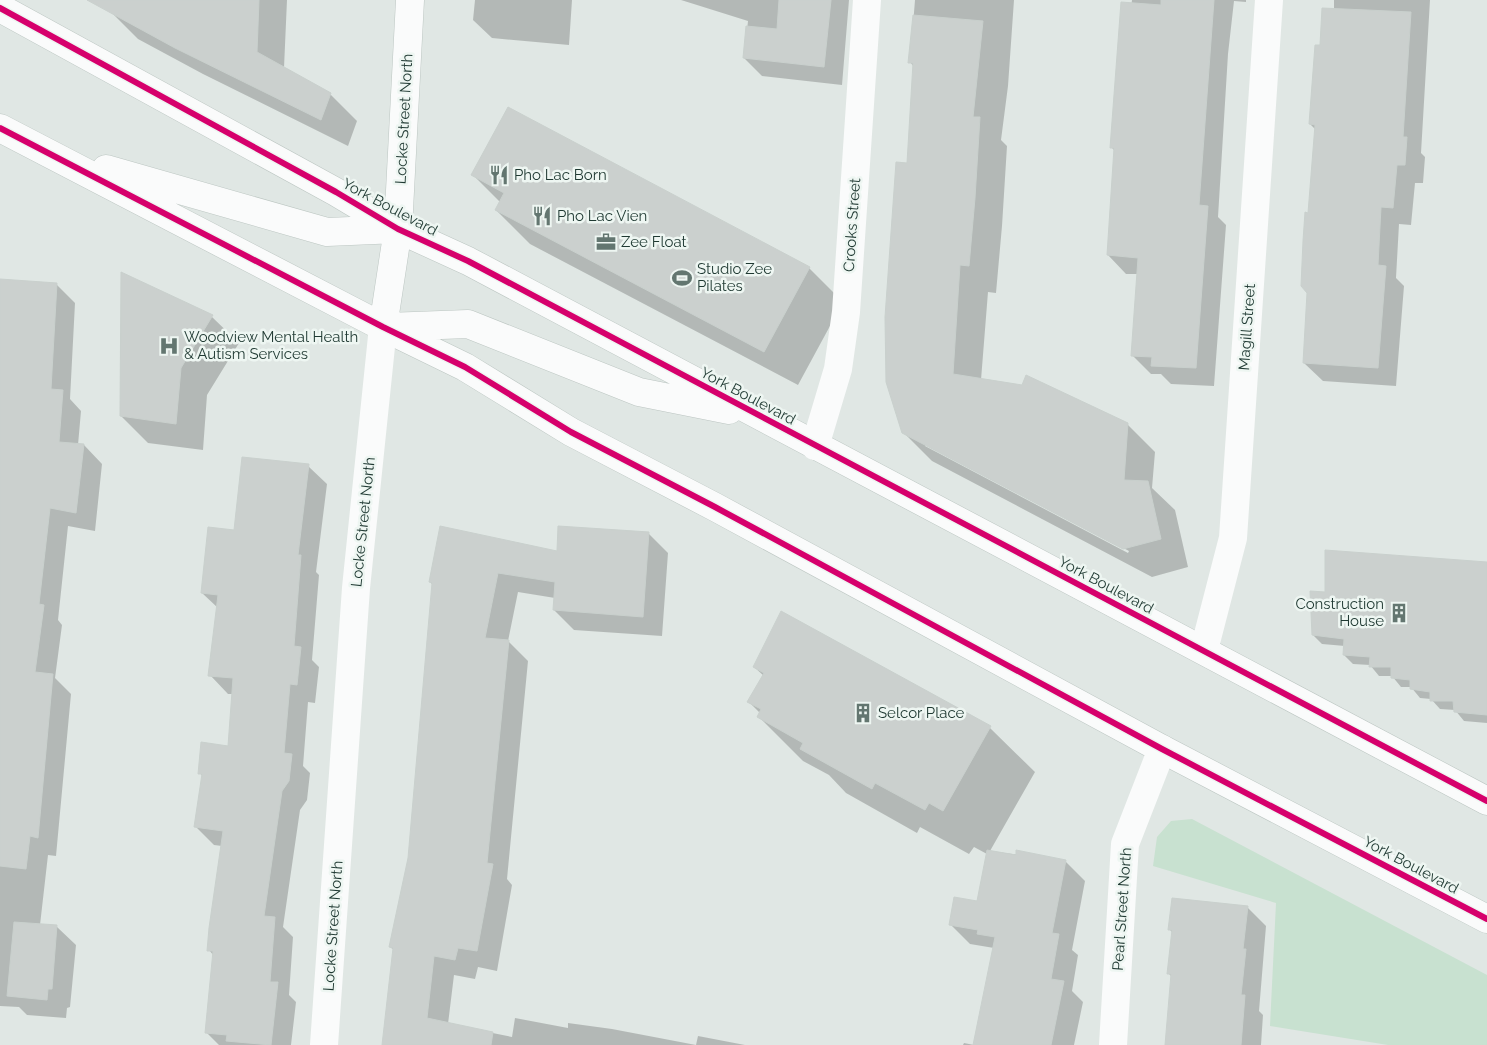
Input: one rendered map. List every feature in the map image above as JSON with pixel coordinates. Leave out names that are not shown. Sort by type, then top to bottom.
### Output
[{"type":"main road","name":"Locke Street North","points":[[324,1045],[356,588],[383,327],[398,229],[410,0]]},
{"type":"main road","name":"Crooks Street","points":[[815,446],[838,369],[846,312],[867,0]]},
{"type":"main road","name":"Magill Street","points":[[1204,650],[1233,538],[1269,0]]},
{"type":"main road","name":"York Boulevard","points":[[0,8],[336,192],[398,229],[468,261],[1487,801]]},
{"type":"main road","name":"York Boulevard","points":[[0,128],[383,327],[466,367],[571,432],[715,507],[1162,748],[1487,919]]},
{"type":"main road","points":[[49,153],[327,232],[398,229]]},
{"type":"main road","points":[[383,327],[468,324],[638,392],[757,415]]},
{"type":"main road","name":"Pearl Street North","points":[[1113,1045],[1126,844],[1162,748]]},
{"type":"green space","points":[[1192,819],[1487,975],[1487,1045],[1388,1045],[1270,1026],[1276,903],[1153,866],[1157,837],[1171,821]]},
{"type":"building","points":[[87,0],[259,0],[257,52],[331,93],[321,120],[175,48]]},
{"type":"building","points":[[779,0],[831,0],[824,67],[743,58],[746,26],[777,29]]},
{"type":"building","points":[[1161,0],[1214,0],[1199,205],[1208,206],[1196,368],[1151,366],[1152,357],[1131,356],[1138,258],[1107,255],[1114,148],[1110,148],[1121,2],[1161,5]]},
{"type":"building","points":[[1322,8],[1411,12],[1403,137],[1407,137],[1405,165],[1397,165],[1393,208],[1381,207],[1378,265],[1386,266],[1378,368],[1303,363],[1307,293],[1301,286],[1303,241],[1305,212],[1308,213],[1315,125],[1309,124],[1315,45],[1320,45]]},
{"type":"building","points":[[913,15],[983,21],[973,117],[980,117],[975,198],[969,266],[960,265],[953,374],[1022,385],[1026,375],[1128,423],[1124,480],[1148,481],[1161,539],[1123,549],[902,433],[886,382],[885,317],[896,162],[907,163],[913,63],[908,63]]},
{"type":"building","points":[[508,107],[810,267],[764,352],[495,210],[504,193],[471,175]]},
{"type":"building","points":[[121,272],[213,315],[181,368],[176,424],[120,416]]},
{"type":"building","points":[[0,279],[57,283],[51,389],[63,390],[59,442],[84,444],[76,513],[50,508],[39,604],[44,605],[35,672],[53,674],[38,838],[30,836],[26,869],[0,866]]},
{"type":"building","points":[[242,457],[309,464],[298,555],[301,555],[294,646],[301,647],[297,685],[290,684],[284,753],[292,754],[289,781],[282,791],[264,916],[275,917],[270,982],[278,982],[271,1045],[226,1041],[227,1035],[205,1033],[213,951],[207,951],[209,928],[223,831],[194,827],[202,774],[198,774],[201,742],[228,746],[233,678],[208,676],[218,595],[201,593],[208,527],[234,530]]},
{"type":"building","points":[[440,526],[557,551],[558,526],[649,532],[643,617],[553,610],[555,582],[498,573],[485,638],[509,640],[487,863],[493,864],[477,951],[458,948],[455,960],[434,956],[427,1018],[493,1032],[491,1045],[382,1045],[393,948],[389,947],[408,858],[432,583],[429,582]]},
{"type":"building","name":"Construction House","points":[[1325,550],[1487,562],[1487,715],[1454,712],[1453,701],[1430,701],[1430,692],[1410,689],[1410,680],[1391,678],[1391,667],[1369,667],[1370,657],[1343,655],[1344,639],[1312,635],[1310,591],[1325,592]]},
{"type":"building","name":"Selcor Place","points":[[781,611],[991,726],[943,811],[929,803],[925,810],[875,783],[872,789],[800,749],[803,743],[757,717],[761,709],[747,702],[764,673],[753,667]]},
{"type":"building","points":[[987,850],[1016,855],[1016,850],[1066,860],[1052,933],[1059,934],[1051,979],[1064,981],[1051,1045],[973,1045],[995,937],[977,934],[978,930],[949,925],[954,897],[977,901]]},
{"type":"building","points":[[1172,898],[1248,906],[1243,949],[1246,949],[1241,995],[1245,995],[1241,1045],[1165,1045],[1171,974],[1167,974],[1172,930],[1168,930]]},
{"type":"building","points":[[14,922],[57,925],[52,989],[48,989],[47,1000],[7,996]]},
{"type":"cycle path","points":[[0,8],[336,192],[398,229],[468,261],[1487,801]]},
{"type":"cycle path","points":[[0,128],[383,327],[465,367],[571,432],[715,507],[1162,749],[1487,919]]},
{"type":"place","name":"Pho Lac Born","points":[[499,175]]},
{"type":"place","name":"Pho Lac Vien","points":[[542,216]]},
{"type":"place","name":"Zee Float","points":[[606,242]]},
{"type":"place","name":"Studio Zee Pilates","points":[[682,278]]},
{"type":"place","name":"Woodview Mental Health & Autism Services","points":[[169,346]]},
{"type":"place","name":"Construction House","points":[[1399,613]]},
{"type":"place","name":"Selcor Place","points":[[863,713]]}]
